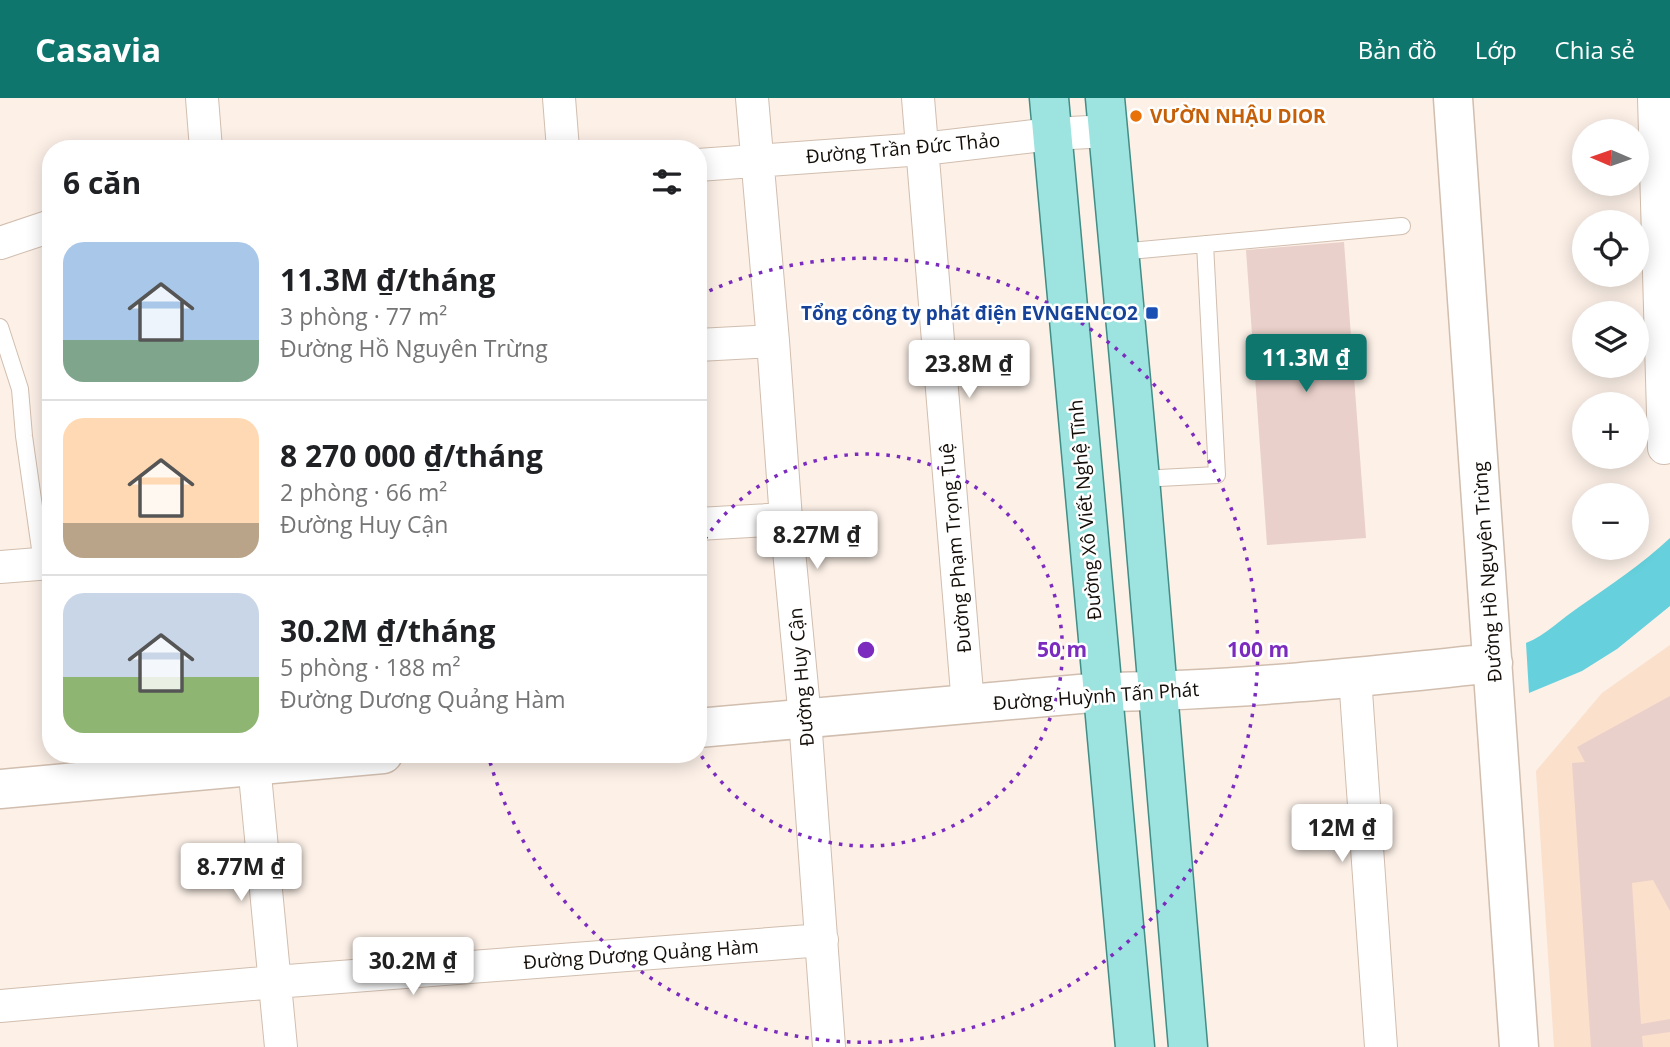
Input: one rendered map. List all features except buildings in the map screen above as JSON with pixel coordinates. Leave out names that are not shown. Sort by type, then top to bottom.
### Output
[{"type":"main road","points":[[1107,114],[1188,1047]]},
{"type":"main road","name":"Đường Xô Viết Nghệ Tĩnh","points":[[1050,116],[1135,1047]]},
{"type":"street","points":[[202,98],[205,140]]},
{"type":"street","points":[[559,98],[562,140]]},
{"type":"street","name":"Đường Huy Cận","points":[[752,98],[830,1047]]},
{"type":"street","name":"Đường Phạm Trọng Tuệ","points":[[918,98],[968,705]]},
{"type":"street","name":"Đường Hồ Nguyên Trừng","points":[[1453,98],[1519,1047]]},
{"type":"street","points":[[1654,98],[1664,448],[1670,438]]},
{"type":"street","name":"Đường Trần Đức Thảo","points":[[707,164],[923,149],[1050,116],[1107,114]]},
{"type":"street","points":[[0,243],[42,229]]},
{"type":"street","points":[[707,345],[773,341]]},
{"type":"street","points":[[707,523],[786,519]]},
{"type":"street","points":[[0,567],[42,563]]},
{"type":"street","name":"Đường Huỳnh Tấn Phát","points":[[707,727],[1102,692],[1158,692],[1493,663]]},
{"type":"street","points":[[1355,677],[1381,1047]]},
{"type":"street","points":[[0,789],[227,763]]},
{"type":"street","points":[[253,763],[281,1047]]},
{"type":"street","name":"Đường Dương Quảng Hàm","points":[[0,1006],[822,940]]},
{"type":"lane","points":[[1119,252],[1402,226]]},
{"type":"lane","points":[[1140,479],[1217,475],[1205,244]]},
{"type":"lane","points":[[0,327],[20,389],[24,436],[42,540]]},
{"type":"shaded area","points":[[1670,645],[1670,1047],[1554,1047],[1536,771],[1602,693]]},
{"type":"water","points":[[1670,538],[1670,606],[1617,649],[1582,671],[1529,693],[1526,643],[1547,631],[1644,560],[1649,560],[1649,556]]},
{"type":"place","name":"VƯỜN NHẬU DIOR","points":[[1136,116]]},
{"type":"place","name":"Tổng công ty phát điện EVNGENCO2","points":[[1152,313]]}]
